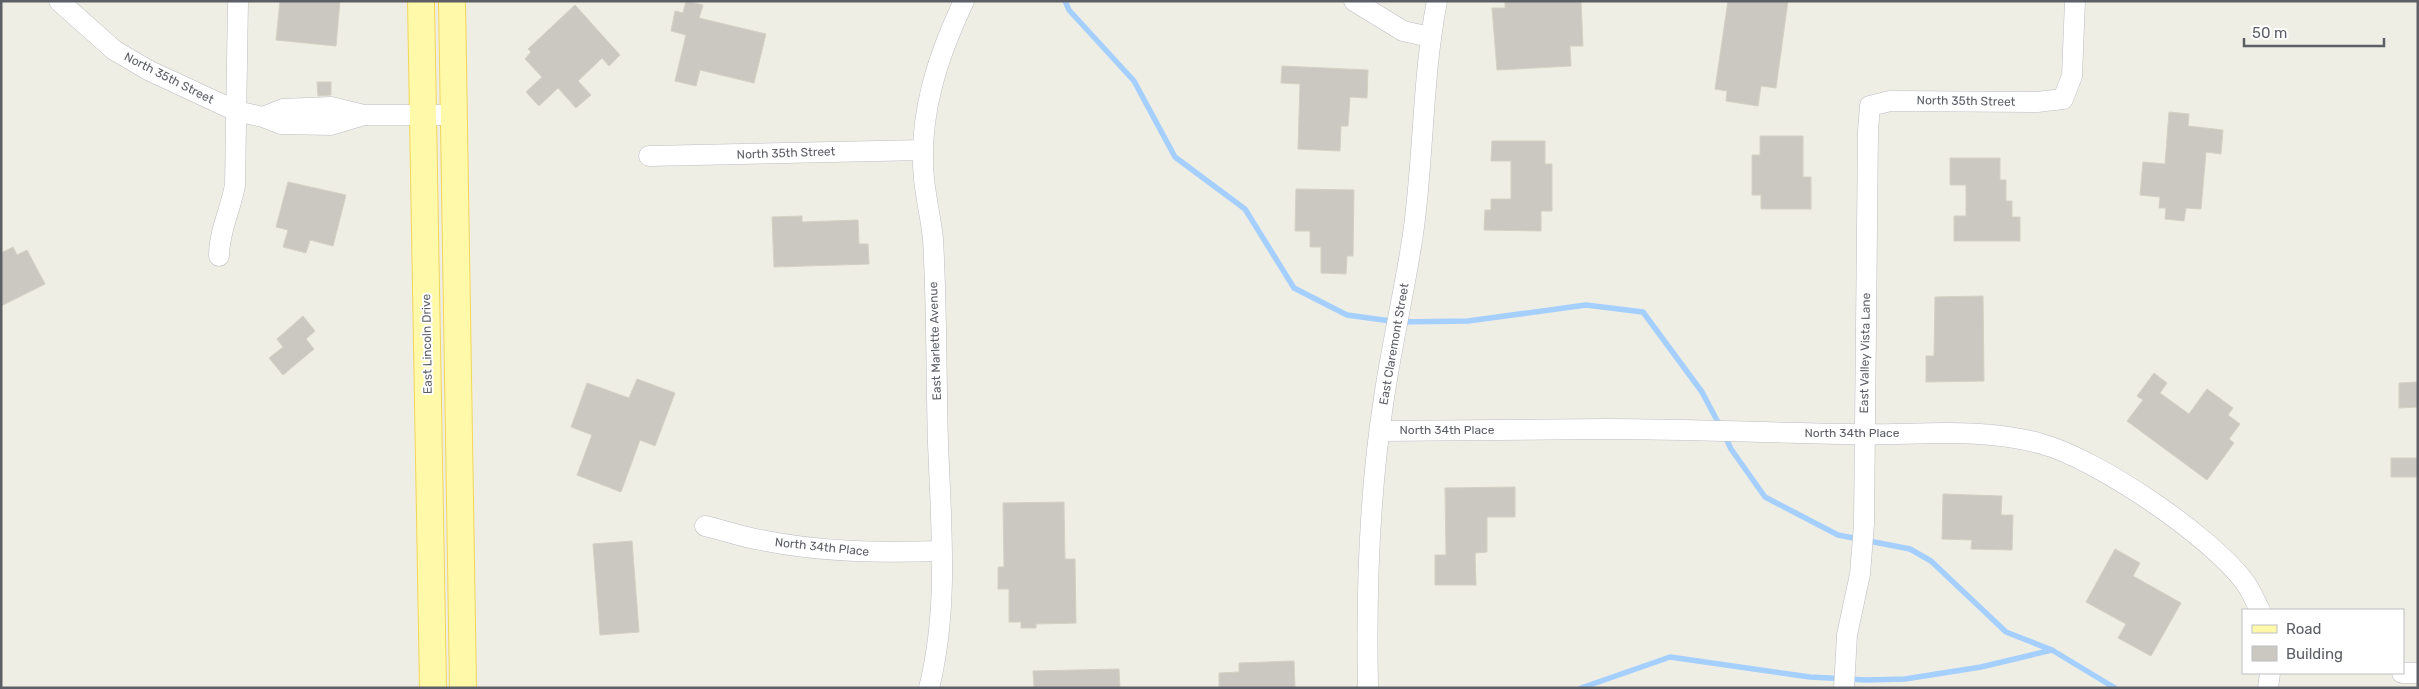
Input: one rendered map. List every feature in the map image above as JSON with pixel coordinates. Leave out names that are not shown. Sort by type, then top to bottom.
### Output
[{"type":"main road","name":"East Lincoln Drive","points":[[420,1],[433,688]]},
{"type":"main road","points":[[452,1],[463,688]]},
{"type":"street","name":"North 35th Street","points":[[59,1],[114,50],[148,70],[236,111],[263,116],[283,110],[331,107],[364,114],[454,115]]},
{"type":"street","points":[[219,256],[219,238],[232,200],[235,184],[238,1]]},
{"type":"street","name":"East Marlette Avenue","points":[[929,688],[939,634],[940,551],[933,239],[924,180],[924,126],[932,81],[944,46],[964,1]]},
{"type":"street","points":[[1354,1],[1403,31],[1430,37]]},
{"type":"street","name":"East Claremont Street","points":[[1368,688],[1366,623],[1372,502],[1384,399],[1413,233],[1430,37],[1437,1]]},
{"type":"street","name":"North 35th Street","points":[[1870,106],[1890,101],[2037,102],[2063,99],[2072,76],[2075,1]]},
{"type":"street","name":"East Valley Vista Lane","points":[[1844,687],[1845,658],[1862,555],[1864,524],[1868,131],[1870,106]]},
{"type":"street","name":"North 35th Street","points":[[648,156],[923,150]]},
{"type":"street","name":"North 34th Place","points":[[1380,431],[1609,429],[1864,435],[1968,433],[2008,436],[2044,444],[2080,458],[2154,504],[2225,560],[2245,582],[2259,609]]},
{"type":"street","name":"North 34th Place","points":[[705,526],[760,540],[819,548],[885,553],[940,551]]},
{"type":"street","points":[[2404,673],[2418,673]]},
{"type":"street","points":[[2268,688],[2270,674]]},
{"type":"building","points":[[280,1],[340,1],[336,46],[276,40]]},
{"type":"building","points":[[686,1],[703,5],[699,18],[766,34],[754,83],[700,70],[696,86],[675,81],[686,35],[671,31],[675,11],[683,13]]},
{"type":"building","points":[[1505,1],[1581,1],[1583,46],[1570,46],[1571,66],[1497,70],[1492,8],[1505,8]]},
{"type":"building","points":[[1728,1],[1788,1],[1776,88],[1761,86],[1758,106],[1726,101],[1727,91],[1715,89]]},
{"type":"building","points":[[575,5],[620,55],[609,66],[602,58],[578,81],[591,95],[576,108],[558,88],[539,106],[526,92],[542,77],[525,59],[531,52],[528,49]]},
{"type":"building","points":[[1282,66],[1368,70],[1367,98],[1350,97],[1348,126],[1341,126],[1340,151],[1298,149],[1300,84],[1281,83]]},
{"type":"building","points":[[317,82],[331,82],[331,95],[318,96]]},
{"type":"building","points":[[2169,112],[2189,114],[2188,126],[2223,130],[2221,154],[2206,152],[2201,209],[2186,208],[2184,221],[2165,219],[2166,208],[2159,208],[2160,197],[2140,195],[2143,162],[2165,164]]},
{"type":"building","points":[[1760,136],[1803,136],[1803,177],[1811,177],[1811,209],[1761,209],[1761,195],[1752,195],[1752,155],[1760,155]]},
{"type":"building","points":[[1492,141],[1545,141],[1545,164],[1552,164],[1552,211],[1541,211],[1541,231],[1484,230],[1485,210],[1491,210],[1491,199],[1511,199],[1511,161],[1491,161]]},
{"type":"building","points":[[1950,158],[2000,158],[2000,180],[2006,180],[2006,201],[2012,201],[2012,217],[2020,217],[2020,241],[1954,241],[1954,216],[1966,216],[1966,185],[1950,185]]},
{"type":"building","points":[[288,182],[346,195],[333,246],[310,240],[306,253],[283,247],[288,230],[276,227]]},
{"type":"building","points":[[1296,189],[1354,190],[1353,256],[1347,256],[1346,274],[1321,273],[1321,247],[1310,247],[1310,231],[1295,231]]},
{"type":"building","points":[[802,216],[802,222],[858,220],[859,244],[868,244],[869,264],[774,267],[772,217]]},
{"type":"building","points":[[13,247],[17,255],[27,250],[45,284],[1,306],[1,253]]},
{"type":"building","points":[[1983,296],[1984,381],[1926,382],[1926,356],[1934,356],[1935,297]]},
{"type":"building","points":[[303,316],[315,331],[306,339],[314,349],[283,375],[269,358],[283,347],[277,339]]},
{"type":"building","points":[[2154,373],[2167,383],[2160,393],[2189,414],[2207,389],[2233,408],[2228,415],[2240,424],[2229,439],[2234,443],[2207,480],[2127,421],[2143,400],[2137,396]]},
{"type":"building","points":[[637,379],[675,393],[655,446],[640,440],[621,492],[577,475],[592,435],[571,427],[587,383],[629,398]]},
{"type":"building","points":[[2418,382],[2418,407],[2399,408],[2399,383]]},
{"type":"building","points":[[2391,458],[2418,458],[2418,477],[2391,477]]},
{"type":"building","points":[[1515,487],[1515,517],[1487,517],[1487,552],[1475,553],[1476,585],[1435,585],[1435,555],[1446,555],[1445,488]]},
{"type":"building","points":[[1943,494],[2002,496],[2001,515],[2013,515],[2012,550],[1971,549],[1972,540],[1942,539]]},
{"type":"building","points":[[1064,502],[1065,559],[1075,559],[1076,623],[1036,624],[1036,628],[1021,628],[1021,622],[1009,622],[1009,589],[998,589],[998,567],[1004,567],[1003,503]]},
{"type":"building","points":[[632,541],[639,632],[600,635],[593,544]]},
{"type":"building","points":[[2115,549],[2140,563],[2133,576],[2181,603],[2151,656],[2118,638],[2126,624],[2086,602]]},
{"type":"building","points":[[1294,661],[1295,688],[1219,688],[1219,673],[1239,672],[1239,663]]},
{"type":"building","points":[[1119,669],[1120,688],[1034,688],[1033,671]]},
{"type":"waterway","points":[[1065,1],[1069,10],[1134,81],[1175,157],[1245,209],[1294,288],[1347,315],[1398,322],[1468,321],[1586,305],[1643,312],[1702,392],[1720,426]]},
{"type":"waterway","points":[[1724,434],[1731,449],[1765,497],[1838,535],[1910,549],[1931,561],[2006,632],[2052,650],[2115,688]]},
{"type":"waterway","points":[[1581,688],[1670,657],[1810,677],[1867,680],[1905,679],[1981,667],[2052,650]]}]
